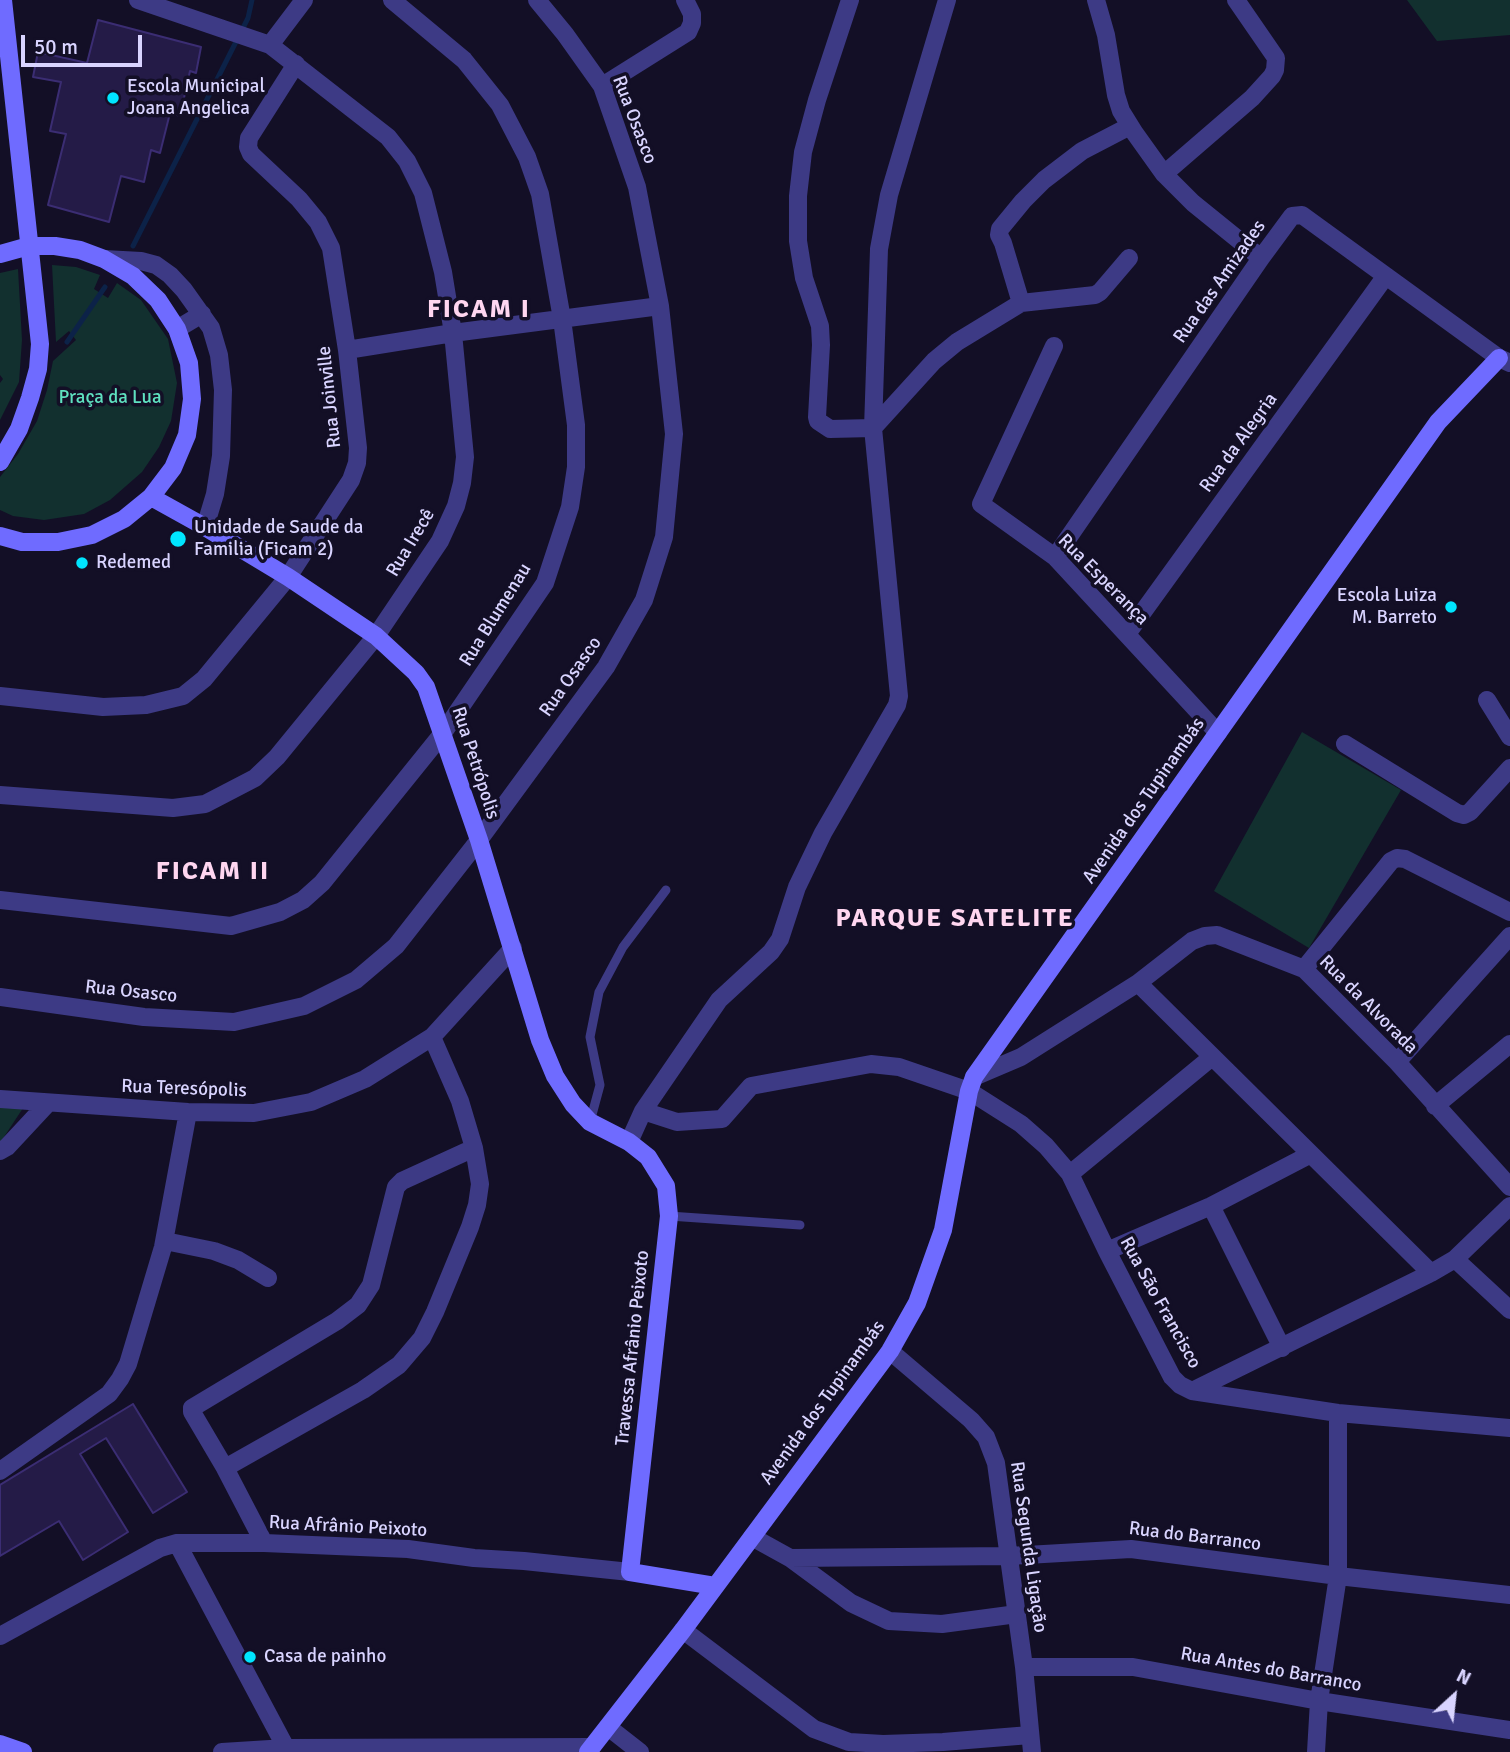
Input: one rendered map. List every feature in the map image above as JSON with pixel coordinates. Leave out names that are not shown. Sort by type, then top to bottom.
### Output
[{"type":"street","points":[[0,462],[19,429],[38,369],[40,344],[3,0]]},
{"type":"street","name":"Rua Irecê","points":[[0,795],[173,808],[205,804],[255,778],[376,636],[440,541],[456,506],[462,483],[465,457],[453,333],[443,272],[423,193],[407,161],[388,137],[270,45],[138,0]]},
{"type":"street","points":[[270,45],[304,0]]},
{"type":"street","name":"Rua Blumenau","points":[[0,900],[231,926],[280,912],[303,900],[322,883],[443,733],[545,583],[570,507],[576,467],[576,425],[562,319],[540,194],[527,157],[500,105],[464,60],[392,0]]},
{"type":"street","name":"Rua Osasco","points":[[0,996],[144,1017],[234,1022],[304,1006],[356,979],[396,946],[479,840],[606,667],[644,600],[664,537],[674,434],[660,306],[637,187],[602,86],[537,0]]},
{"type":"street","points":[[602,86],[688,32],[692,14],[685,0]]},
{"type":"street","points":[[850,0],[817,100],[803,152],[797,196],[798,241],[804,278],[820,326],[818,421],[830,429],[873,428],[934,361],[957,342],[1021,303],[1095,295],[1129,258]]},
{"type":"street","points":[[629,1142],[643,1111],[719,1000],[771,951],[780,939],[797,887],[823,833],[900,696],[873,428],[879,249],[890,194],[947,0]]},
{"type":"street","points":[[1096,0],[1106,35],[1116,95],[1130,125],[1164,174],[1193,203],[1261,258]]},
{"type":"street","points":[[1164,174],[1252,97],[1275,70],[1276,58],[1236,0]]},
{"type":"street","name":"Rua Joinville","points":[[0,696],[103,707],[146,705],[183,696],[204,679],[288,577],[351,480],[357,463],[358,448],[331,248],[318,222],[299,199],[251,154],[248,147],[248,138],[296,64]]},
{"type":"street","points":[[1021,303],[999,235],[1000,229],[1044,180],[1082,151],[1130,125]]},
{"type":"street","name":"Rua das Amizades","points":[[1055,557],[1292,216],[1302,215],[1504,361]]},
{"type":"street","points":[[0,254],[29,246],[80,250],[104,259],[133,276],[158,300],[177,329],[189,363],[192,399],[187,435],[173,468],[151,497],[124,519],[92,535],[58,542],[22,541],[0,536]]},
{"type":"street","points":[[104,259],[141,261],[156,265],[170,275],[211,328],[219,355],[223,390],[221,456],[215,494],[205,527]]},
{"type":"street","name":"Rua da Alegria","points":[[1127,634],[1385,277]]},
{"type":"street","points":[[347,351],[453,333],[660,306]]},
{"type":"street","points":[[177,329],[202,314]]},
{"type":"street","name":"Rua Esperança","points":[[1054,346],[981,504],[1055,557],[1218,733]]},
{"type":"street","name":"Avenida dos Tupinambás","points":[[590,1750],[683,1630],[890,1351],[917,1303],[943,1230],[972,1084],[993,1051],[1438,422],[1504,361]]},
{"type":"street","name":"Rua Petrópolis","points":[[151,497],[288,577],[376,636],[416,673],[426,687],[443,733],[540,1040],[555,1076],[573,1104],[590,1122],[629,1142]]},
{"type":"street","points":[[1487,700],[1510,737]]},
{"type":"street","points":[[1345,744],[1464,815],[1510,768]]},
{"type":"street","points":[[1304,969],[1391,861],[1398,858],[1405,859],[1510,912]]},
{"type":"street","name":"Rua da Alvorada","points":[[972,1084],[1138,983],[1192,941],[1205,936],[1229,938],[1304,969],[1397,1062],[1510,1187]]},
{"type":"street","points":[[1397,1062],[1510,936]]},
{"type":"street","name":"Rua Teresópolis","points":[[0,1099],[188,1112],[254,1113],[311,1102],[365,1079],[432,1037],[513,948]]},
{"type":"street","points":[[1138,983],[1431,1273]]},
{"type":"street","points":[[225,1468],[363,1390],[399,1365],[422,1338],[460,1251],[477,1205],[480,1184],[474,1148],[460,1101],[432,1037]]},
{"type":"street","points":[[1435,1106],[1510,1044]]},
{"type":"street","points":[[993,1051],[1021,1056]]},
{"type":"street","points":[[1070,1174],[1212,1057]]},
{"type":"street","points":[[643,1111],[677,1122],[722,1119],[751,1086],[871,1064],[899,1067],[972,1084]]},
{"type":"street","name":"Rua São Francisco","points":[[972,1084],[1046,1146],[1070,1174],[1172,1377],[1180,1385],[1192,1391],[1338,1413],[1510,1428]]},
{"type":"street","points":[[0,1151],[8,1147],[48,1103]]},
{"type":"street","points":[[0,1471],[109,1394],[128,1364],[165,1241],[188,1112]]},
{"type":"street","name":"Travessa Afrânio Peixoto","points":[[629,1142],[648,1157],[659,1172],[666,1185],[669,1216],[630,1572]]},
{"type":"street","points":[[264,1543],[192,1412],[194,1405],[337,1321],[358,1305],[371,1285],[396,1187],[402,1181],[474,1148]]},
{"type":"street","points":[[1107,1251],[1211,1206],[1311,1154]]},
{"type":"street","points":[[1211,1206],[1282,1348]]},
{"type":"street","points":[[1192,1391],[1431,1273],[1455,1259],[1509,1208]]},
{"type":"street","points":[[165,1241],[214,1251],[238,1260],[268,1278]]},
{"type":"street","points":[[1455,1259],[1510,1310]]},
{"type":"street","name":"Rua Segunda Ligação","points":[[890,1351],[971,1420],[986,1437],[996,1463],[1024,1667],[1031,1743]]},
{"type":"street","points":[[1316,1752],[1319,1701],[1338,1576],[1338,1413]]},
{"type":"street","points":[[752,1536],[790,1558],[850,1603],[889,1621],[942,1624],[1017,1614]]},
{"type":"street","points":[[177,1543],[286,1748]]},
{"type":"street","name":"Rua Afrânio Peixoto","points":[[0,1636],[160,1548],[177,1543],[264,1543],[408,1549],[474,1558],[630,1572],[715,1586]]},
{"type":"street","name":"Rua do Barranco","points":[[790,1558],[1009,1556],[1131,1549],[1510,1595]]},
{"type":"street","points":[[683,1630],[814,1729],[849,1742],[1031,1743]]},
{"type":"street","name":"Rua Antes do Barranco","points":[[1024,1667],[1133,1667],[1319,1701],[1510,1730]]},
{"type":"street","points":[[608,1727],[640,1752]]},
{"type":"street","points":[[0,1744],[23,1752]]},
{"type":"street","points":[[222,1752],[286,1748],[590,1750]]},
{"type":"lane","points":[[590,1122],[600,1085],[590,1037],[599,992],[623,947],[666,890]]},
{"type":"lane","points":[[669,1216],[800,1225]]},
{"type":"green space","points":[[1407,0],[1510,0],[1510,35],[1437,41]]},
{"type":"green space","name":"Praça da Lua","points":[[52,265],[76,267],[100,275],[94,289],[108,298],[117,283],[141,300],[168,339],[177,383],[171,421],[159,447],[142,472],[110,500],[84,514],[44,520],[13,516],[0,510],[0,477],[18,454],[37,421],[53,361],[76,340],[69,331],[56,342]]},
{"type":"green space","name":"Praça da Lua","points":[[18,269],[22,340],[19,382],[0,420],[0,383],[3,379],[0,375],[0,273]]},
{"type":"green space","points":[[1302,732],[1401,790],[1309,948],[1214,891]]},
{"type":"green space","points":[[0,1101],[27,1102],[0,1143]]},
{"type":"building","name":"Escola Municipal Joana Angelica","points":[[98,20],[201,47],[196,73],[190,71],[180,116],[170,113],[160,153],[151,150],[144,182],[121,176],[109,222],[48,205],[66,134],[50,131],[61,82],[33,77],[38,52],[87,63]]},
{"type":"building","points":[[133,1404],[187,1492],[153,1513],[106,1438],[80,1454],[128,1532],[83,1560],[59,1521],[0,1556],[0,1485]]},
{"type":"waterway","points":[[133,246],[248,18],[252,0]]},
{"type":"waterway","points":[[67,342],[105,287]]},
{"type":"place","name":"Escola Municipal Joana Angelica","points":[[113,98]]},
{"type":"place","name":"Unidade de Saude da Familia (Ficam 2)","points":[[178,539]]},
{"type":"place","name":"Redemed","points":[[82,563]]},
{"type":"place","name":"Escola Luiza M. Barreto","points":[[1451,607]]},
{"type":"place","name":"Casa de painho","points":[[250,1657]]},
{"type":"district","name":"FICAM I","points":[[479,310]]},
{"type":"district","name":"FICAM II","points":[[213,872]]},
{"type":"district","name":"PARQUE SATELITE","points":[[955,919]]}]
